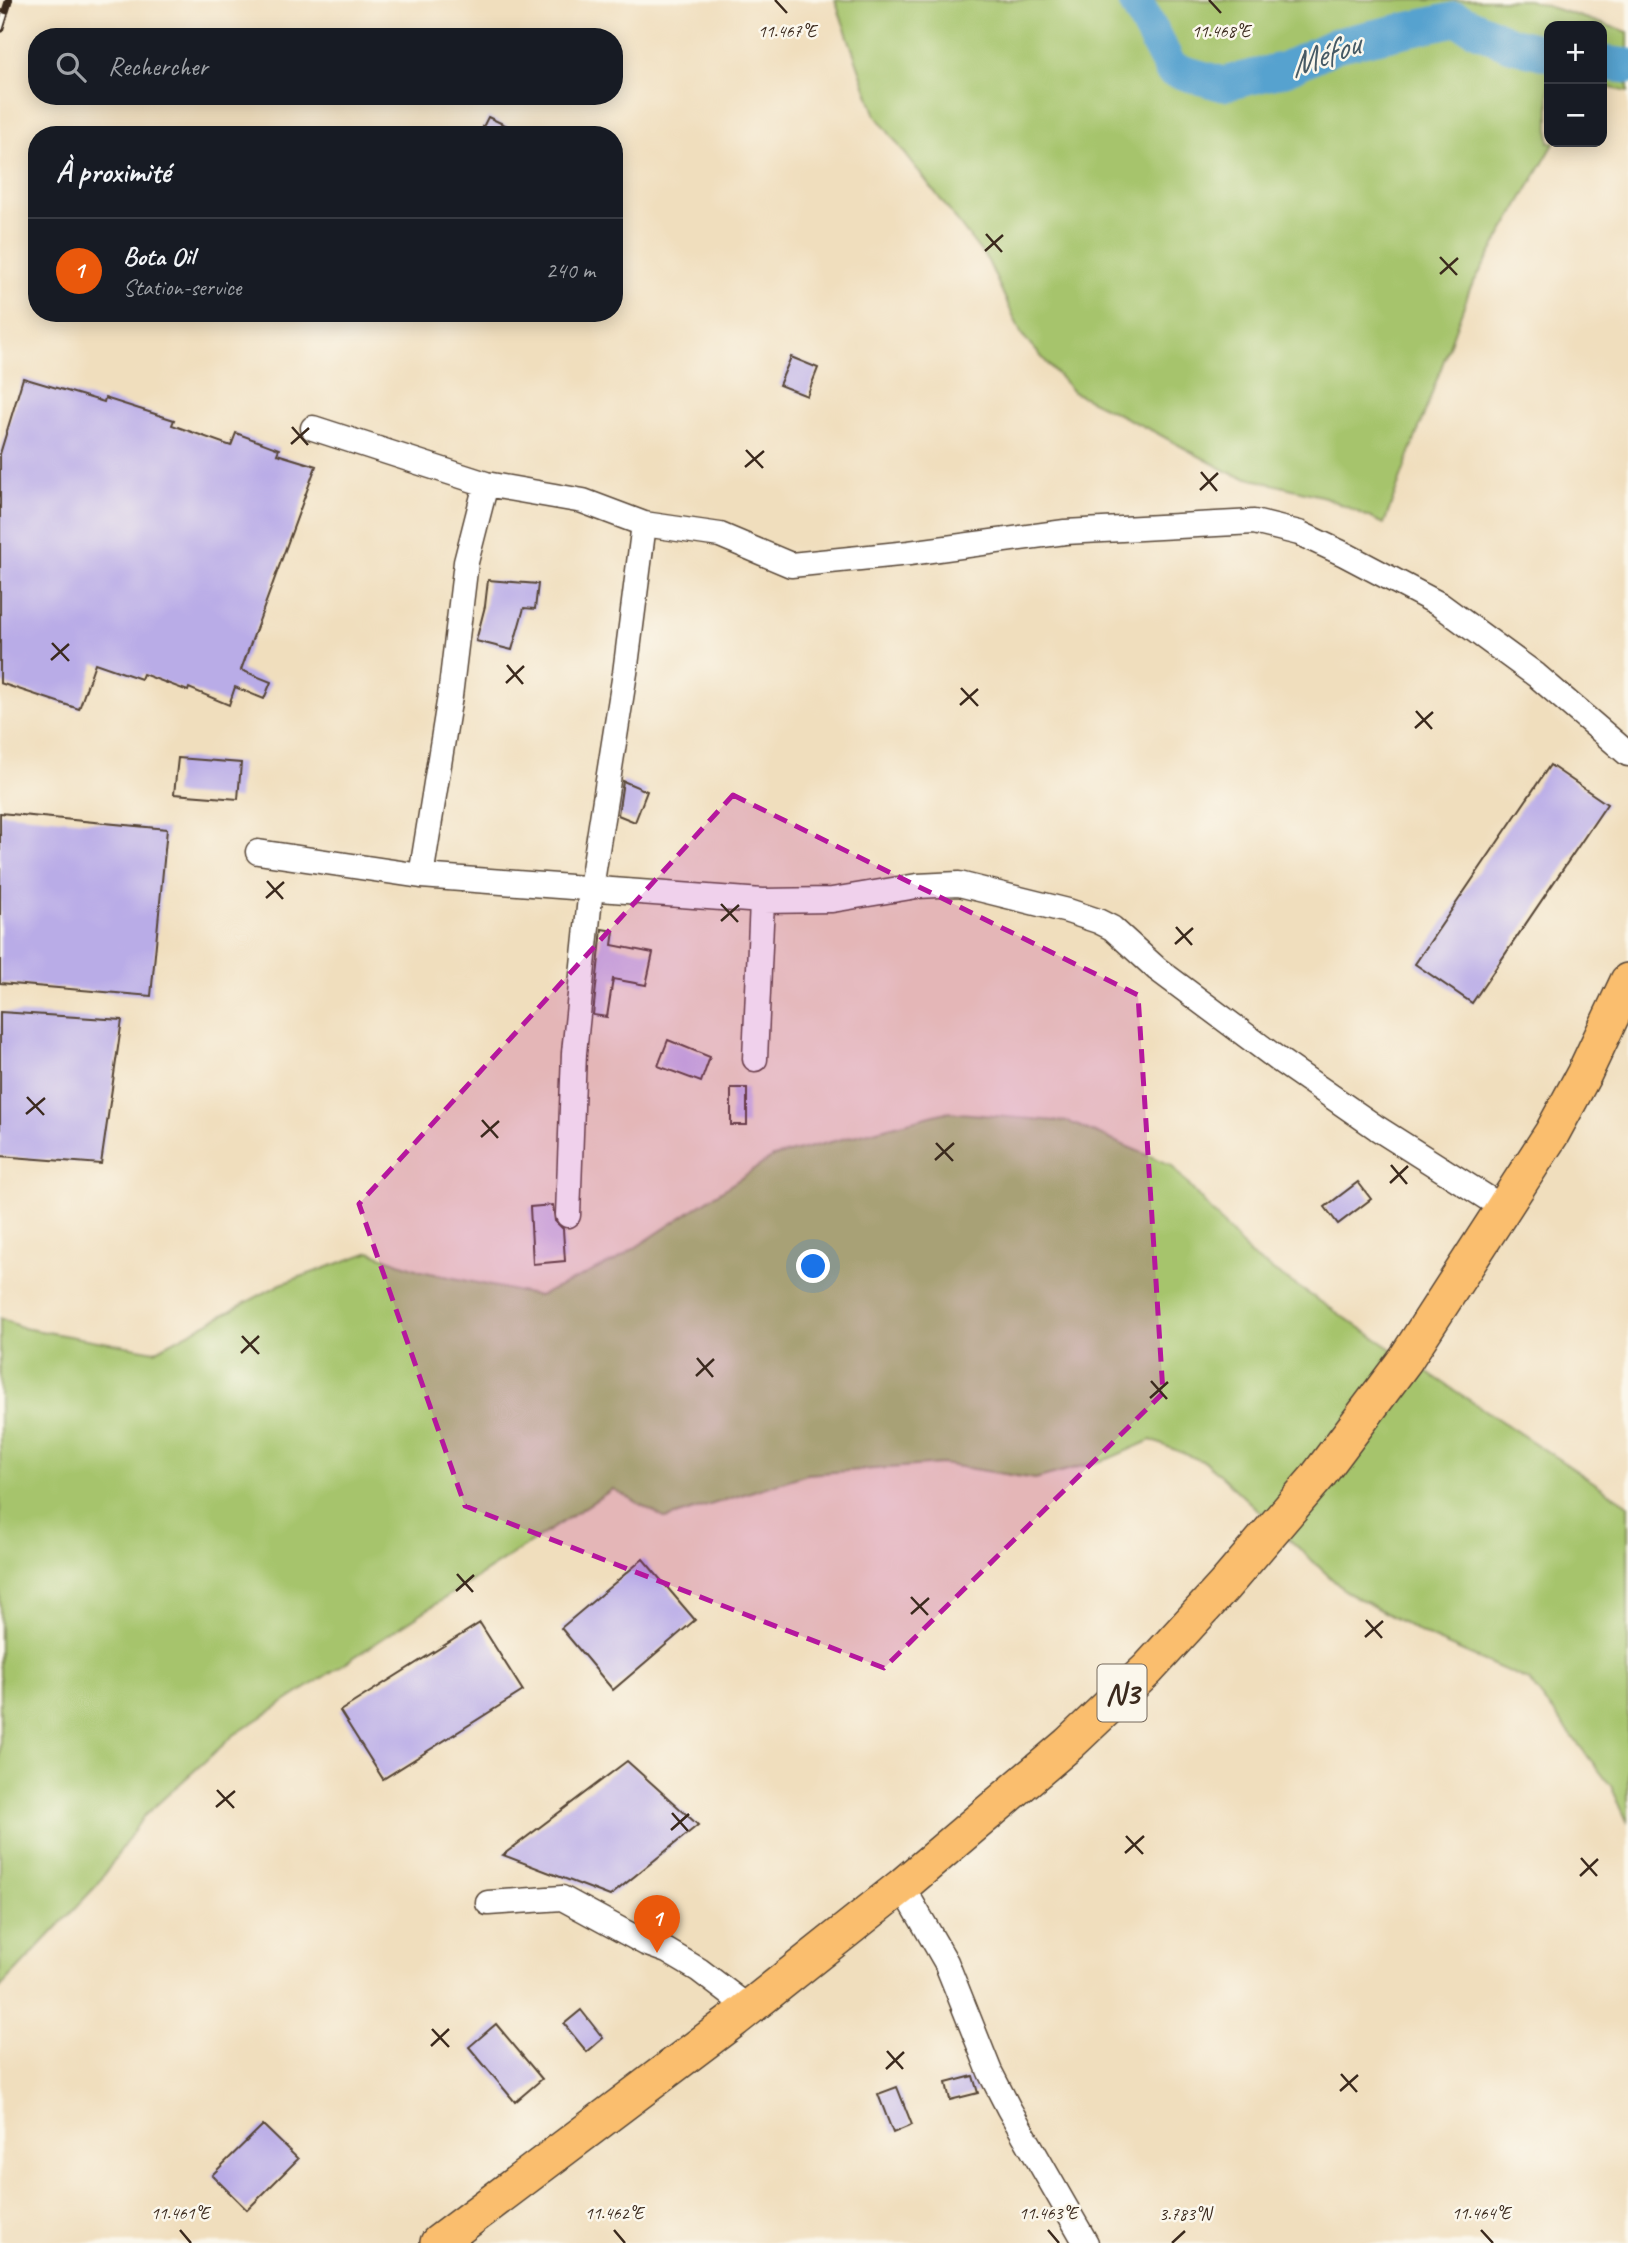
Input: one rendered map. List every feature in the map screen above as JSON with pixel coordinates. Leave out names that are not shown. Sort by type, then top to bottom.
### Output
[{"type":"highway","name":"N3","points":[[438,2243],[749,2008],[902,1886],[1069,1744],[1148,1669],[1224,1586],[1318,1476],[1405,1360],[1552,1133],[1584,1074],[1628,981]]},
{"type":"street","points":[[313,428],[486,484],[583,501],[644,524],[720,535],[791,565],[909,553],[1065,532],[1254,522],[1299,533],[1439,604],[1536,675],[1628,754]]},
{"type":"street","points":[[421,876],[450,696],[466,562],[486,484]]},
{"type":"street","points":[[568,1215],[574,1053],[591,888],[625,673],[644,524]]},
{"type":"street","points":[[258,852],[421,876],[762,901],[832,900],[917,886],[959,884],[1098,921],[1112,928],[1157,969],[1279,1060],[1377,1128],[1503,1208]]},
{"type":"street","points":[[755,1059],[762,901]]},
{"type":"street","points":[[902,1886],[946,1962],[990,2072],[1009,2109],[1086,2243]]},
{"type":"street","points":[[488,1903],[562,1898],[645,1943],[667,1951],[699,1970],[749,2008]]},
{"type":"highlighted area","points":[[733,795],[1138,995],[1163,1393],[884,1668],[465,1506],[359,1204]]},
{"type":"green space","points":[[835,0],[1528,0],[1594,21],[1544,21],[1544,147],[1552,147],[1470,289],[1384,524],[1325,497],[1232,474],[1073,392],[1022,335],[988,261],[876,116]]},
{"type":"green space","points":[[1607,25],[1628,32],[1628,92],[1607,87]]},
{"type":"green space","points":[[946,1112],[1069,1122],[1171,1165],[1250,1255],[1628,1505],[1628,1823],[1611,1786],[1528,1680],[1431,1638],[1345,1591],[1207,1463],[1151,1440],[1108,1459],[1035,1479],[942,1464],[807,1474],[666,1519],[613,1489],[234,1735],[143,1817],[98,1884],[0,1988],[0,1318],[23,1328],[155,1351],[281,1284],[370,1252],[421,1271],[539,1296],[615,1261],[773,1157]]},
{"type":"building","points":[[488,117],[507,126],[484,126]]},
{"type":"building","points":[[791,357],[818,368],[807,396],[779,385]]},
{"type":"building","points":[[23,378],[104,402],[105,398],[174,420],[172,425],[231,446],[236,433],[279,449],[277,454],[316,466],[241,670],[271,682],[264,699],[235,687],[229,705],[189,688],[188,691],[143,674],[141,679],[95,663],[79,709],[0,683],[0,454]]},
{"type":"building","points":[[488,580],[538,584],[535,609],[524,608],[512,650],[476,641]]},
{"type":"building","points":[[178,758],[241,763],[238,799],[174,794]]},
{"type":"building","points":[[1550,765],[1607,804],[1472,1003],[1415,964]]},
{"type":"building","points":[[623,781],[647,791],[635,822],[618,815]]},
{"type":"building","points":[[0,813],[167,829],[151,996],[0,983]]},
{"type":"building","points":[[602,929],[614,931],[612,945],[653,953],[646,985],[613,979],[607,1017],[593,1015]]},
{"type":"building","points":[[0,1012],[122,1020],[101,1164],[0,1156]]},
{"type":"building","points":[[668,1040],[710,1057],[701,1082],[658,1066]]},
{"type":"building","points":[[731,1088],[747,1088],[747,1125],[731,1125]]},
{"type":"building","points":[[1358,1182],[1371,1199],[1338,1224],[1325,1207]]},
{"type":"building","points":[[553,1205],[555,1221],[563,1229],[565,1261],[533,1264],[530,1207]]},
{"type":"building","points":[[643,1559],[695,1620],[613,1690],[561,1628]]},
{"type":"building","points":[[480,1623],[523,1691],[383,1779],[340,1711]]},
{"type":"building","points":[[627,1761],[698,1825],[610,1896],[503,1855]]},
{"type":"building","points":[[581,2010],[603,2038],[587,2052],[564,2024]]},
{"type":"building","points":[[496,2024],[542,2079],[515,2102],[469,2047]]},
{"type":"building","points":[[973,2076],[978,2093],[950,2100],[946,2083]]},
{"type":"building","points":[[897,2087],[912,2125],[893,2133],[878,2094]]},
{"type":"building","points":[[263,2125],[298,2159],[247,2210],[212,2175]]},
{"type":"waterway","name":"Méfou","points":[[1135,0],[1171,69],[1223,84],[1285,69],[1336,45],[1456,19],[1510,44],[1544,53]]},
{"type":"waterway","name":"Méfou","points":[[1607,64],[1628,66]]},
{"type":"railway","points":[[0,29],[9,0]]},
{"type":"place","name":"Bota Oil","points":[[657,1953]]}]
